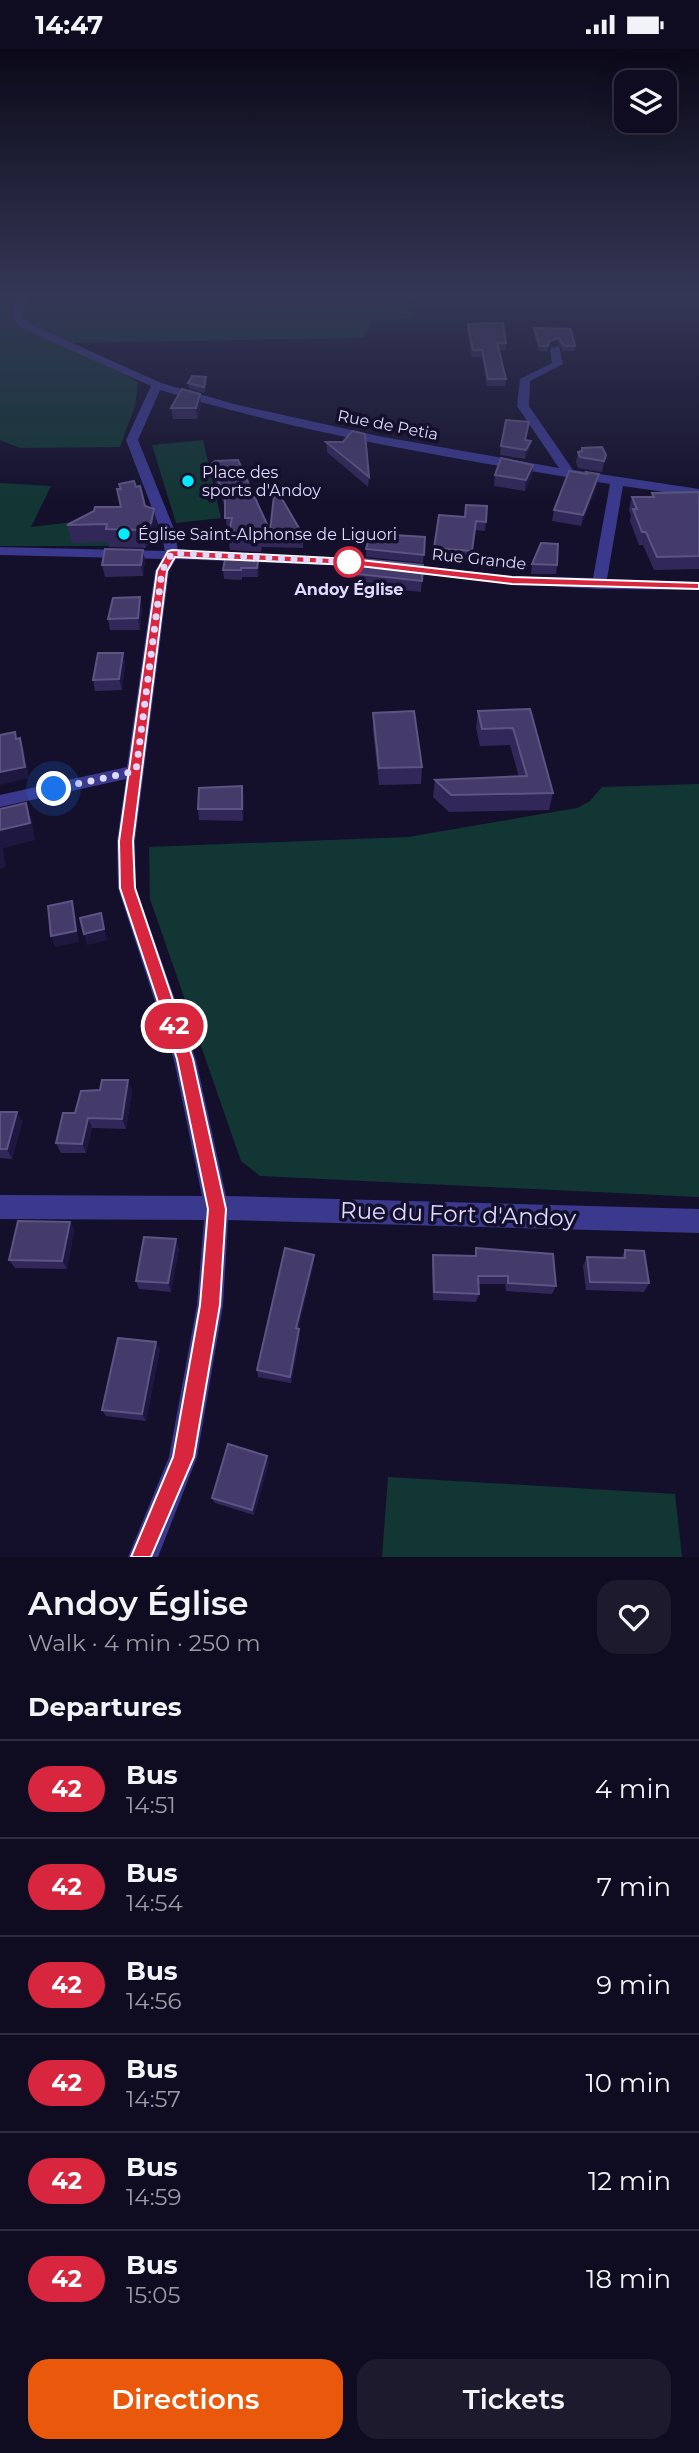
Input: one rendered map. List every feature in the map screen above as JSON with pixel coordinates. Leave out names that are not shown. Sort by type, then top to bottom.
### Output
[{"type":"street","name":"Rue de Petia","points":[[109,363],[157,385],[197,398],[342,433],[569,474],[699,493]]},
{"type":"street","points":[[558,363],[525,380],[523,406],[569,474]]},
{"type":"street","points":[[143,1557],[184,1457],[210,1305],[217,1209],[185,1059],[127,888],[126,841],[162,571],[172,553],[167,530],[132,440],[157,385]]},
{"type":"street","points":[[599,585],[617,482]]},
{"type":"street","name":"Rue Grande","points":[[0,551],[172,553],[351,562],[486,578],[599,585],[699,586]]},
{"type":"street","points":[[0,801],[136,771]]},
{"type":"street","name":"Rue du Fort d'Andoy","points":[[0,1207],[217,1209],[699,1221]]},
{"type":"green space","points":[[0,363],[106,363],[138,382],[135,406],[120,447],[20,448],[0,440]]},
{"type":"green space","name":"Place des sports d'Andoy","points":[[203,440],[221,518],[176,523],[152,445]]},
{"type":"green space","points":[[0,483],[51,486],[31,527],[151,513],[95,542],[148,542],[148,546],[0,546]]},
{"type":"green space","points":[[699,784],[699,1197],[260,1176],[241,1161],[150,899],[149,847],[408,837],[577,808],[590,801],[602,787]]},
{"type":"green space","points":[[388,1477],[675,1494],[682,1557],[382,1557]]},
{"type":"building","points":[[485,363],[502,363],[506,379],[488,379]]},
{"type":"building","points":[[192,376],[206,377],[204,387],[188,383]]},
{"type":"building","points":[[182,389],[200,394],[196,408],[171,408]]},
{"type":"building","points":[[506,420],[529,422],[525,440],[531,441],[526,450],[501,446]]},
{"type":"building","points":[[352,431],[365,434],[369,477],[326,442],[343,442]]},
{"type":"building","points":[[602,447],[606,455],[604,461],[580,457],[578,452],[582,451],[582,448]]},
{"type":"building","points":[[501,458],[533,465],[526,480],[495,475]]},
{"type":"building","points":[[238,460],[270,531],[275,487],[303,535],[261,535],[260,539],[228,538],[232,518],[225,518],[225,497],[211,464],[215,461]]},
{"type":"building","points":[[569,471],[599,474],[583,515],[554,510]]},
{"type":"building","points":[[134,481],[136,487],[140,486],[145,506],[154,509],[151,523],[144,523],[143,530],[106,529],[107,524],[67,525],[94,511],[95,507],[121,507],[117,489],[121,489],[119,484]]},
{"type":"building","points":[[699,492],[699,556],[657,557],[646,532],[642,532],[633,509],[637,509],[632,497],[654,497],[652,493]]},
{"type":"building","points":[[466,505],[487,506],[486,522],[476,521],[472,551],[434,548],[439,515],[465,517]]},
{"type":"building","points":[[394,535],[425,537],[424,555],[366,549],[369,538],[394,540]]},
{"type":"building","points":[[541,543],[558,544],[557,565],[532,564]]},
{"type":"building","points":[[105,549],[143,550],[141,565],[102,565]]},
{"type":"building","points":[[226,554],[259,556],[257,568],[223,570]]},
{"type":"building","points":[[362,559],[423,565],[422,581],[357,574]]},
{"type":"building","points":[[140,597],[138,618],[108,619],[113,598]]},
{"type":"building","points":[[98,653],[123,653],[119,679],[93,680]]},
{"type":"building","points":[[530,709],[553,793],[451,795],[435,780],[527,776],[513,728],[482,729],[478,711]]},
{"type":"building","points":[[414,711],[422,767],[379,768],[373,713]]},
{"type":"building","points":[[15,732],[16,739],[20,738],[25,767],[0,772],[0,735]]},
{"type":"building","points":[[242,786],[242,809],[198,809],[199,788]]},
{"type":"building","points":[[26,803],[30,823],[0,830],[0,809]]},
{"type":"building","points":[[72,901],[76,931],[51,936],[48,906]]},
{"type":"building","points":[[101,913],[104,929],[84,934],[80,918]]},
{"type":"building","points":[[102,1080],[128,1080],[122,1119],[88,1118],[82,1144],[56,1143],[63,1113],[75,1113],[81,1091],[100,1090]]},
{"type":"building","points":[[0,1112],[17,1112],[7,1149],[0,1149]]},
{"type":"building","points":[[18,1221],[70,1222],[62,1261],[9,1260]]},
{"type":"building","points":[[144,1237],[176,1239],[168,1283],[136,1281]]},
{"type":"building","points":[[285,1248],[314,1255],[296,1328],[299,1329],[290,1377],[257,1370]]},
{"type":"building","points":[[476,1248],[553,1254],[556,1286],[508,1283],[508,1276],[478,1276],[479,1294],[434,1292],[433,1255],[476,1256]]},
{"type":"building","points":[[625,1250],[644,1251],[649,1283],[590,1282],[587,1257],[625,1258]]},
{"type":"building","points":[[118,1338],[156,1342],[142,1414],[102,1410]]},
{"type":"building","points":[[228,1444],[267,1456],[252,1510],[212,1498]]},
{"type":"bus line","name":"42","points":[[143,1557],[184,1457],[210,1305],[217,1209],[185,1059],[127,888],[126,841],[162,571],[172,553],[351,562],[512,580],[631,586],[699,586]]},
{"type":"place","name":"Place des sports d'Andoy","points":[[188,481]]},
{"type":"place","name":"Église Saint-Alphonse de Liguori","points":[[124,534]]},
{"type":"place","name":"Andoy Église","points":[[349,562]]},
{"type":"route","points":[[54,789],[136,771],[162,571],[172,553],[349,562]]}]
